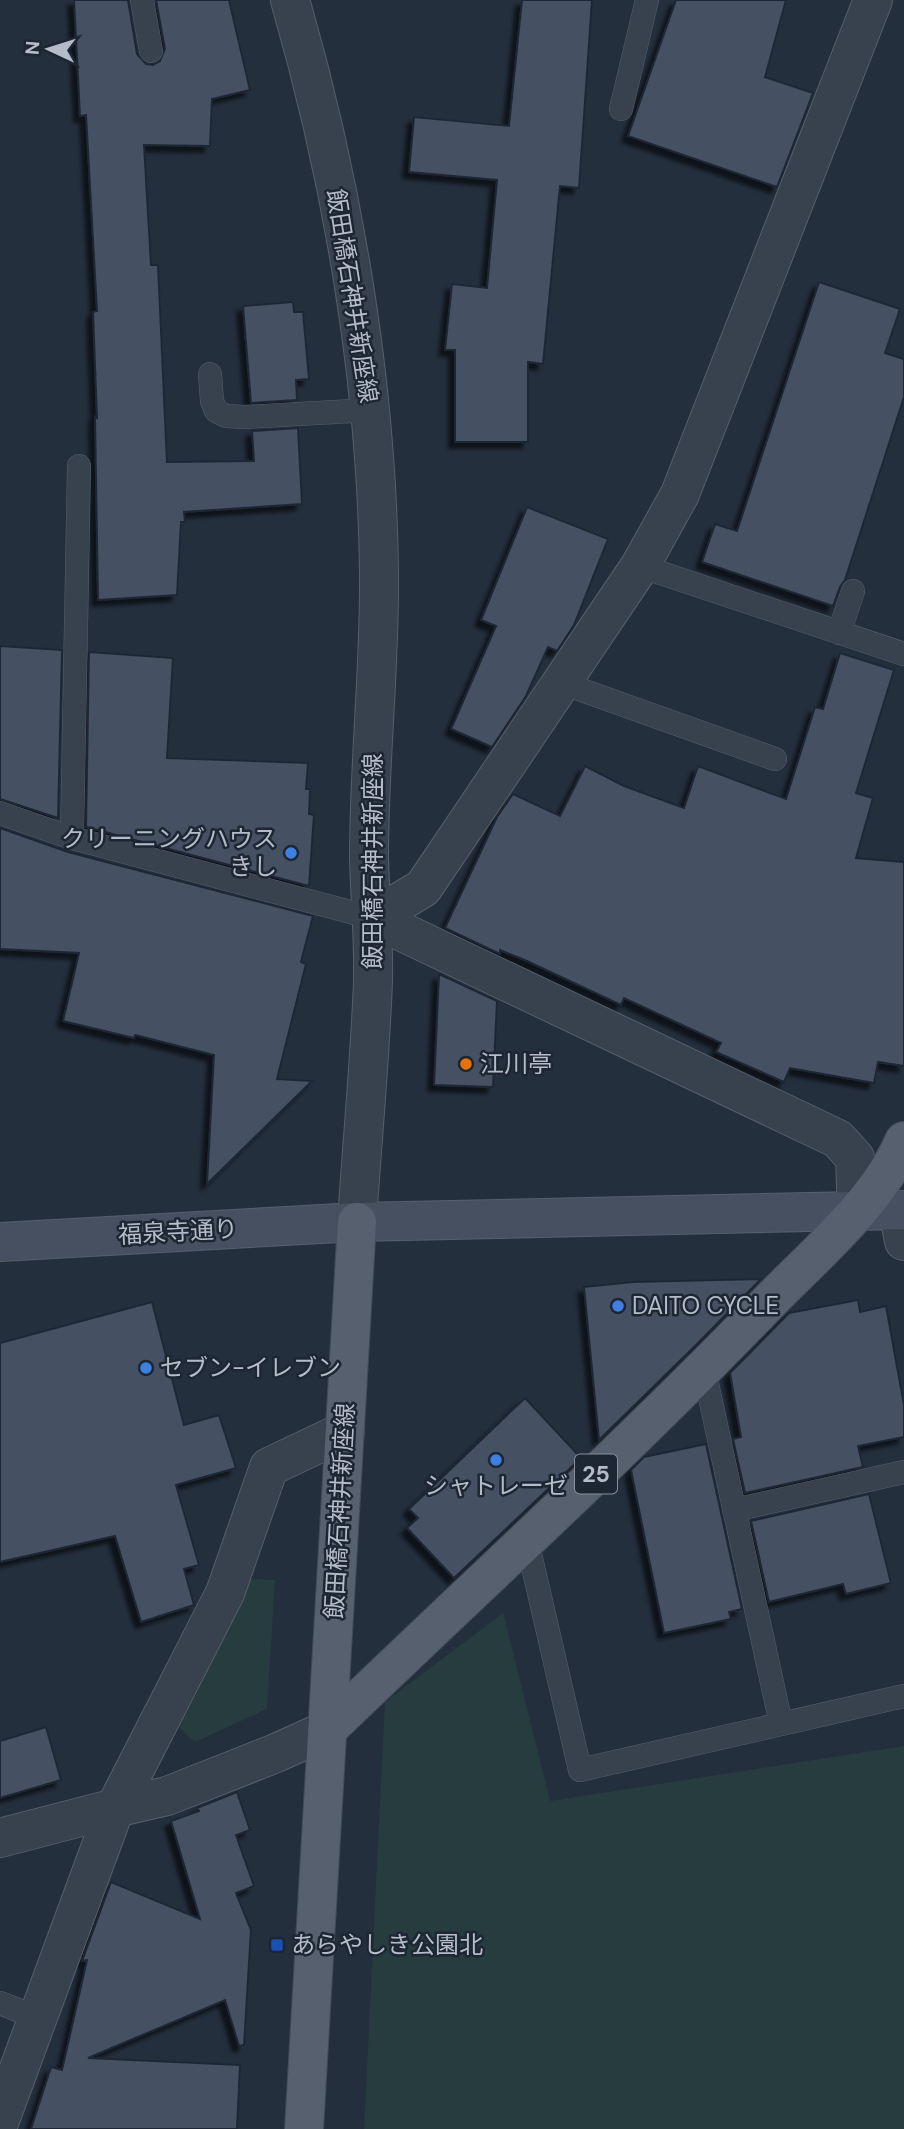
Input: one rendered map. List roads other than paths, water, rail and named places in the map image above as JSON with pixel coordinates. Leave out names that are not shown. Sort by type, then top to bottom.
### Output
[{"type":"main road","name":"25","points":[[327,1730],[704,1370],[857,1212],[897,1158],[904,1141]]},
{"type":"main road","name":"飯田橋石神井新座線","points":[[304,2129],[357,1222]]},
{"type":"street","name":"飯田橋石神井新座線","points":[[290,0],[309,67],[349,256],[371,410],[379,574],[369,858],[373,981],[357,1222]]},
{"type":"street","points":[[373,918],[423,887],[640,566],[680,494],[873,0]]},
{"type":"street","points":[[373,918],[838,1139],[855,1158],[857,1212]]},
{"type":"street","name":"福泉寺通り","points":[[0,1242],[357,1222],[857,1212],[902,1221]]},
{"type":"street","points":[[0,2120],[115,1808],[225,1593],[269,1467],[345,1430]]},
{"type":"street","points":[[0,1838],[167,1796],[327,1730]]},
{"type":"lane","points":[[142,0],[151,51]]},
{"type":"lane","points":[[621,109],[647,0]]},
{"type":"lane","points":[[210,374],[212,401],[216,411],[226,416],[371,410]]},
{"type":"lane","points":[[72,838],[79,466]]},
{"type":"lane","points":[[640,566],[904,654]]},
{"type":"lane","points":[[839,632],[853,592]]},
{"type":"lane","points":[[562,683],[775,759]]},
{"type":"lane","points":[[0,814],[72,838],[373,918]]},
{"type":"lane","points":[[704,1370],[781,1724]]},
{"type":"lane","points":[[734,1510],[904,1472]]},
{"type":"lane","points":[[527,1541],[580,1770],[904,1696]]},
{"type":"lane","points":[[0,2003],[38,2018]]},
{"type":"place","name":"クリーニングハウス きし","points":[[291,853]]},
{"type":"place","name":"江川亭","points":[[466,1064]]},
{"type":"place","name":"DAITO CYCLE","points":[[618,1306]]},
{"type":"place","name":"セブン-イレブン","points":[[146,1368]]},
{"type":"place","name":"シャトレーゼ","points":[[496,1460]]},
{"type":"place","name":"あらやしき公園北","points":[[277,1945]]}]
